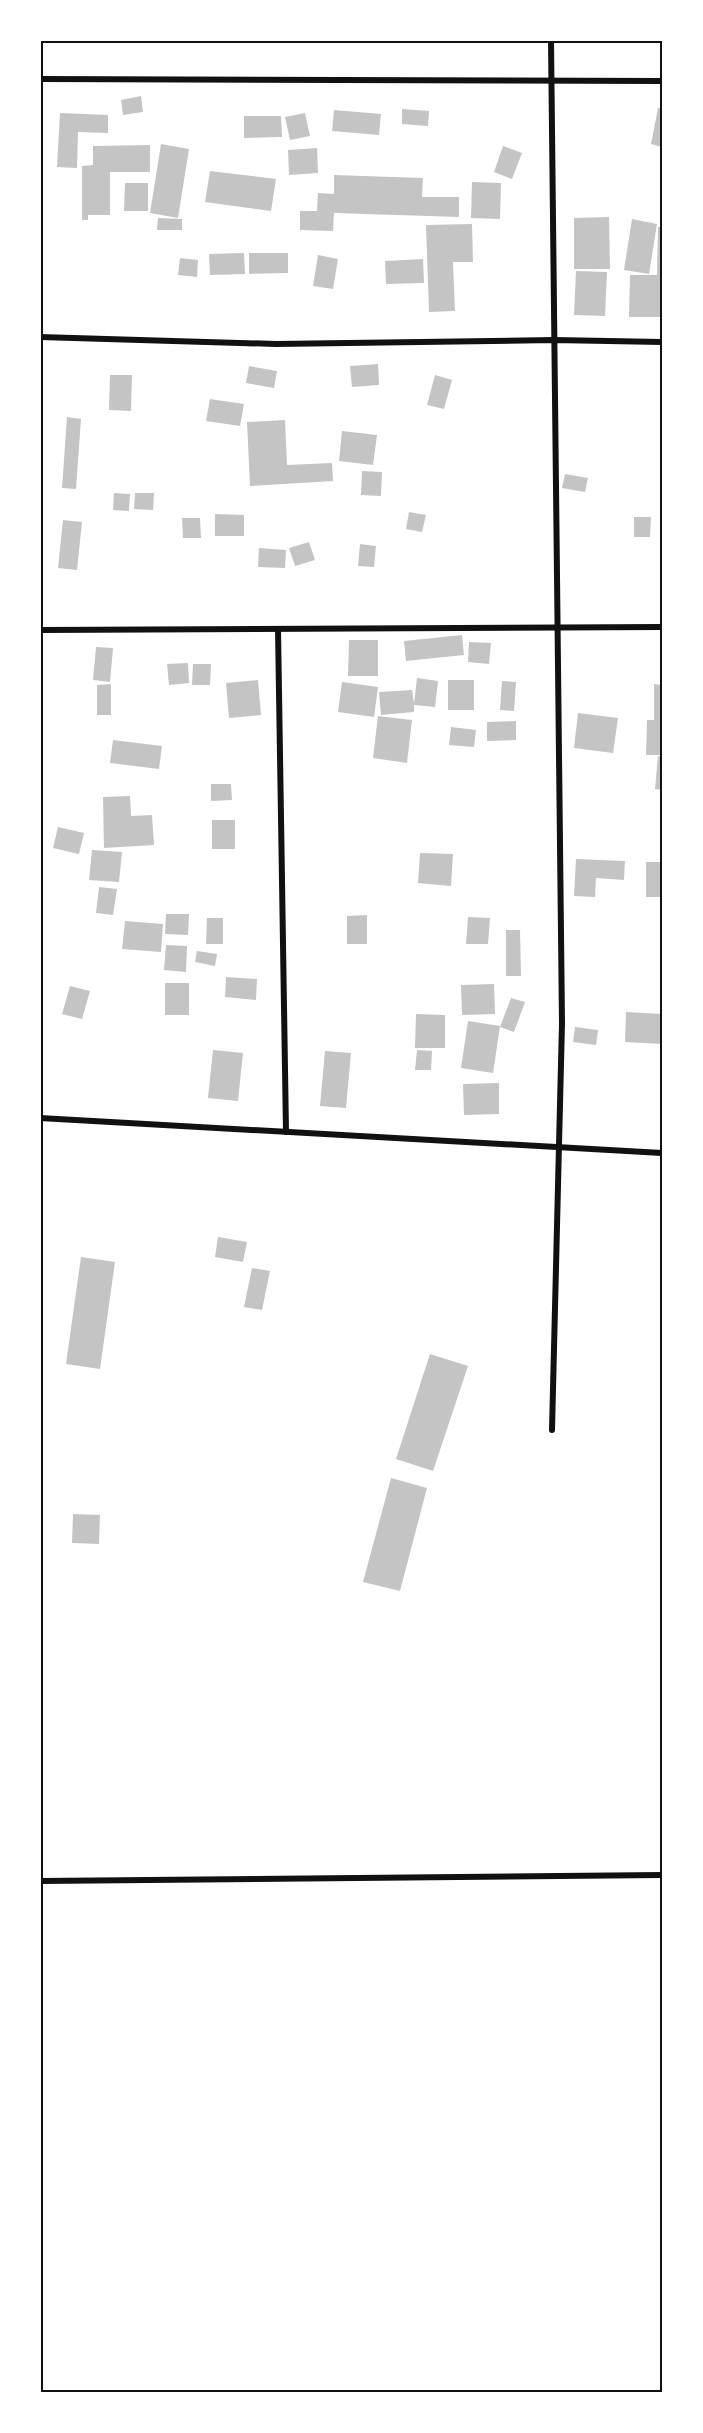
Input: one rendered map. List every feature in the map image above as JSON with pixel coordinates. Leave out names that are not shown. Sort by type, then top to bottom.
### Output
[{"type":"street","points":[[551,40],[562,1023],[552,1430]]},
{"type":"street","points":[[40,80],[663,81]]},
{"type":"street","points":[[40,337],[276,344],[554,340],[663,342]]},
{"type":"street","points":[[40,630],[663,627]]},
{"type":"street","points":[[278,629],[286,1132]]},
{"type":"street","points":[[40,1118],[663,1153]]},
{"type":"street","points":[[40,1881],[663,1875]]},
{"type":"building","points":[[141,96],[143,112],[123,115],[121,100]]},
{"type":"building","points":[[658,108],[662,109],[662,147],[651,144]]},
{"type":"building","points":[[402,109],[429,111],[428,126],[402,124]]},
{"type":"building","points":[[334,110],[381,114],[379,135],[332,131]]},
{"type":"building","points":[[60,113],[108,115],[108,133],[78,132],[77,168],[57,167]]},
{"type":"building","points":[[305,113],[310,136],[290,140],[285,117]]},
{"type":"building","points":[[244,116],[281,116],[282,137],[244,138]]},
{"type":"building","points":[[161,144],[189,149],[178,218],[150,213]]},
{"type":"building","points":[[150,145],[150,172],[110,172],[110,215],[88,215],[88,220],[82,220],[82,166],[93,165],[93,146]]},
{"type":"building","points":[[503,146],[522,153],[512,179],[494,172]]},
{"type":"building","points":[[317,148],[318,173],[289,175],[288,150]]},
{"type":"building","points":[[210,171],[276,179],[271,211],[205,202]]},
{"type":"building","points":[[334,175],[423,178],[422,197],[459,197],[459,217],[334,213],[333,231],[300,230],[300,211],[317,211],[318,193],[334,194]]},
{"type":"building","points":[[472,182],[501,183],[500,219],[471,218]]},
{"type":"building","points":[[125,183],[148,183],[148,211],[124,211]]},
{"type":"building","points":[[609,217],[610,269],[574,269],[574,218]]},
{"type":"building","points":[[158,218],[182,219],[182,230],[157,230]]},
{"type":"building","points":[[632,219],[657,224],[649,274],[624,270]]},
{"type":"building","points":[[472,224],[473,262],[453,262],[455,311],[429,312],[426,225]]},
{"type":"building","points":[[658,227],[662,227],[662,317],[629,317],[630,275],[657,275]]},
{"type":"building","points":[[244,253],[245,274],[210,275],[209,254]]},
{"type":"building","points":[[249,253],[288,253],[288,273],[249,274]]},
{"type":"building","points":[[318,255],[338,259],[333,289],[313,286]]},
{"type":"building","points":[[180,258],[198,260],[197,277],[178,275]]},
{"type":"building","points":[[423,259],[424,283],[386,284],[385,261]]},
{"type":"building","points":[[576,271],[607,272],[605,316],[574,315]]},
{"type":"building","points":[[378,364],[379,385],[352,387],[350,366]]},
{"type":"building","points":[[249,366],[277,371],[274,388],[246,383]]},
{"type":"building","points":[[110,375],[132,375],[131,411],[109,410]]},
{"type":"building","points":[[435,375],[452,380],[444,409],[427,405]]},
{"type":"building","points":[[210,399],[244,404],[240,426],[206,421]]},
{"type":"building","points":[[67,417],[81,419],[76,489],[62,488]]},
{"type":"building","points":[[285,420],[287,465],[332,463],[333,481],[250,486],[247,422]]},
{"type":"building","points":[[342,431],[377,435],[373,465],[339,461]]},
{"type":"building","points":[[362,471],[382,472],[381,496],[361,495]]},
{"type":"building","points":[[565,474],[588,478],[585,492],[562,488]]},
{"type":"building","points":[[114,493],[130,494],[129,511],[113,510]]},
{"type":"building","points":[[135,493],[154,493],[153,510],[134,509]]},
{"type":"building","points":[[409,512],[426,515],[422,532],[406,529]]},
{"type":"building","points":[[215,514],[244,515],[244,536],[215,536]]},
{"type":"building","points":[[634,517],[651,517],[650,537],[634,537]]},
{"type":"building","points":[[182,518],[200,518],[201,538],[183,538]]},
{"type":"building","points":[[63,520],[82,522],[77,570],[58,568]]},
{"type":"building","points":[[309,542],[315,560],[295,566],[289,548]]},
{"type":"building","points":[[360,544],[376,546],[374,567],[358,566]]},
{"type":"building","points":[[259,548],[286,550],[285,568],[258,567]]},
{"type":"building","points":[[462,635],[464,655],[406,661],[404,641]]},
{"type":"building","points":[[349,640],[378,640],[378,676],[348,676]]},
{"type":"building","points":[[469,642],[491,643],[489,664],[468,662]]},
{"type":"building","points":[[96,647],[113,648],[110,682],[93,680]]},
{"type":"building","points":[[188,663],[189,683],[169,685],[167,664]]},
{"type":"building","points":[[193,664],[211,664],[210,685],[192,685]]},
{"type":"building","points":[[417,678],[438,681],[435,707],[414,705],[414,712],[381,715],[379,692],[412,690],[414,704]]},
{"type":"building","points":[[258,680],[261,715],[229,718],[226,683]]},
{"type":"building","points":[[448,680],[474,680],[474,710],[448,710]]},
{"type":"building","points":[[502,681],[516,682],[514,711],[500,710]]},
{"type":"building","points":[[342,682],[378,687],[374,717],[338,712]]},
{"type":"building","points":[[111,684],[111,715],[97,715],[97,685]]},
{"type":"building","points":[[654,684],[662,685],[662,755],[646,755],[647,720],[654,720]]},
{"type":"building","points":[[578,713],[618,718],[613,753],[574,748]]},
{"type":"building","points":[[378,716],[412,720],[407,763],[373,758]]},
{"type":"building","points":[[516,721],[516,740],[487,741],[487,722]]},
{"type":"building","points":[[451,727],[476,730],[474,747],[449,745]]},
{"type":"building","points":[[113,740],[162,746],[159,769],[110,763]]},
{"type":"building","points":[[658,756],[662,757],[662,790],[655,789]]},
{"type":"building","points":[[211,784],[231,784],[232,800],[211,801]]},
{"type":"building","points":[[130,796],[131,816],[152,815],[154,845],[104,848],[103,797]]},
{"type":"building","points":[[212,820],[235,820],[235,849],[212,849]]},
{"type":"building","points":[[58,827],[84,833],[79,854],[53,848]]},
{"type":"building","points":[[92,850],[122,852],[119,882],[89,880]]},
{"type":"building","points":[[420,853],[453,854],[451,886],[418,883]]},
{"type":"building","points":[[576,859],[625,861],[624,880],[596,878],[595,897],[574,896]]},
{"type":"building","points":[[646,862],[662,862],[662,897],[646,897]]},
{"type":"building","points":[[99,887],[117,889],[113,915],[96,913]]},
{"type":"building","points":[[166,914],[189,914],[188,935],[165,934]]},
{"type":"building","points":[[367,915],[367,944],[347,944],[347,916]]},
{"type":"building","points":[[468,917],[490,918],[488,944],[466,944]]},
{"type":"building","points":[[207,918],[223,918],[223,944],[206,944]]},
{"type":"building","points":[[125,921],[163,924],[161,952],[122,949]]},
{"type":"building","points":[[506,930],[520,930],[521,976],[506,976]]},
{"type":"building","points":[[166,945],[187,946],[186,972],[164,970]]},
{"type":"building","points":[[197,951],[217,954],[215,966],[195,962]]},
{"type":"building","points":[[226,977],[257,979],[256,1000],[225,997]]},
{"type":"building","points":[[165,983],[189,983],[189,1015],[165,1015]]},
{"type":"building","points":[[494,984],[495,1014],[462,1015],[461,985]]},
{"type":"building","points":[[70,986],[90,991],[82,1019],[62,1014]]},
{"type":"building","points":[[511,998],[525,1002],[514,1032],[500,1027]]},
{"type":"building","points":[[626,1012],[662,1014],[662,1044],[625,1042]]},
{"type":"building","points":[[416,1014],[445,1015],[445,1048],[415,1048]]},
{"type":"building","points":[[468,1021],[500,1026],[493,1073],[461,1068]]},
{"type":"building","points":[[575,1027],[598,1030],[596,1045],[573,1042]]},
{"type":"building","points":[[213,1050],[243,1053],[238,1101],[208,1098]]},
{"type":"building","points":[[417,1050],[432,1051],[431,1070],[415,1070]]},
{"type":"building","points":[[325,1051],[351,1053],[346,1108],[320,1106]]},
{"type":"building","points":[[499,1083],[499,1114],[464,1115],[463,1084]]},
{"type":"building","points":[[218,1237],[247,1242],[243,1262],[215,1257]]},
{"type":"building","points":[[81,1257],[115,1262],[100,1369],[66,1364]]},
{"type":"building","points":[[252,1268],[270,1271],[262,1310],[244,1307]]},
{"type":"building","points":[[430,1354],[468,1366],[433,1471],[396,1459]]},
{"type":"building","points":[[391,1478],[427,1488],[400,1591],[363,1582]]},
{"type":"building","points":[[73,1514],[100,1515],[99,1544],[72,1543]]}]
